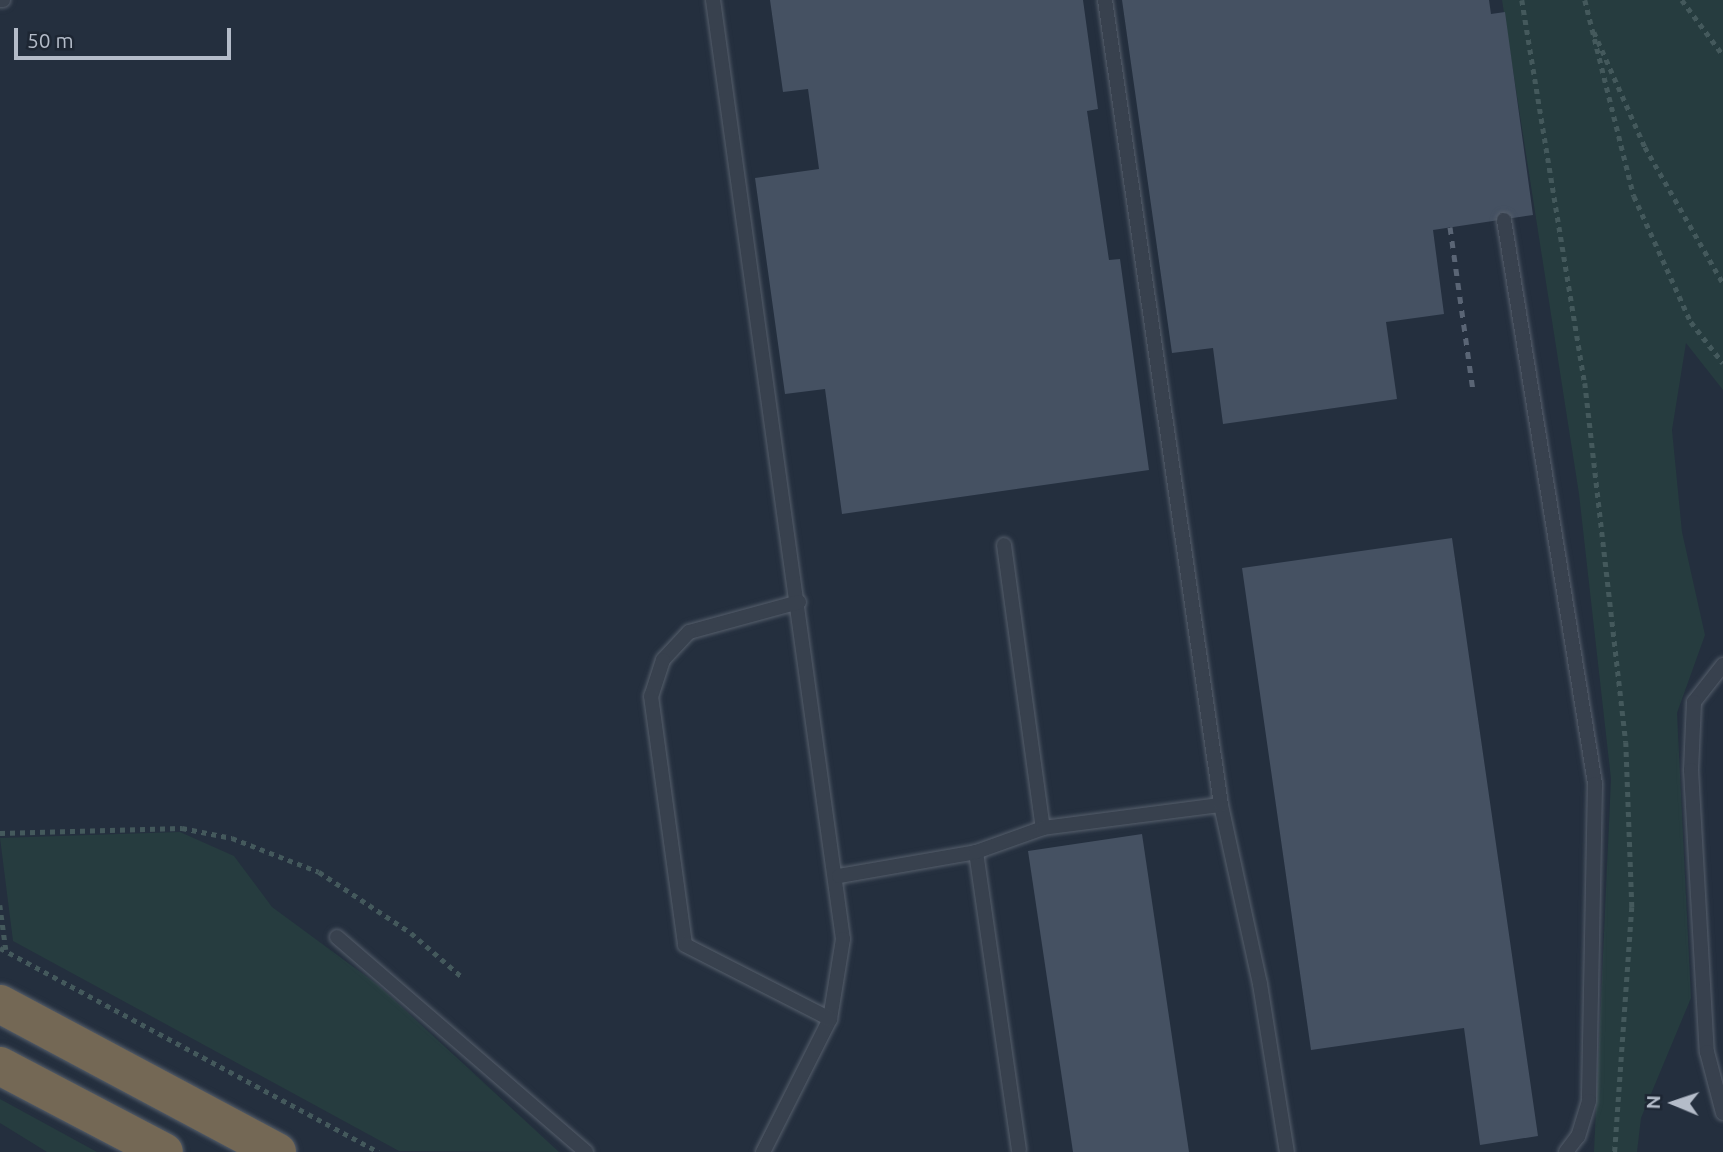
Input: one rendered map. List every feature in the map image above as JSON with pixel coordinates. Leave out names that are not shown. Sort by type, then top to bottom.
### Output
[{"type":"highway","points":[[0,1004],[277,1152]]},
{"type":"highway","points":[[0,1066],[164,1152]]},
{"type":"lane","points":[[713,0],[839,876],[843,939],[830,1019],[763,1152]]},
{"type":"lane","points":[[1105,0],[1221,805],[1258,971],[1287,1152]]},
{"type":"lane","points":[[1504,220],[1595,784],[1589,1101],[1578,1136],[1566,1152]]},
{"type":"lane","points":[[1004,545],[1044,828]]},
{"type":"lane","points":[[799,602],[689,632],[663,660],[651,696],[685,945],[830,1019]]},
{"type":"lane","points":[[1723,665],[1694,702],[1691,770],[1707,1052],[1723,1113]]},
{"type":"lane","points":[[839,876],[976,852],[1044,828],[1221,805]]},
{"type":"lane","points":[[976,852],[1019,1150]]},
{"type":"lane","points":[[337,937],[586,1152]]},
{"type":"path","points":[[1522,0],[1585,383],[1626,742],[1632,907],[1615,1152]]},
{"type":"path","points":[[1585,0],[1608,111],[1658,261],[1691,322],[1723,363]]},
{"type":"path","points":[[1682,0],[1723,55]]},
{"type":"path","points":[[1591,24],[1645,147],[1723,283]]},
{"type":"path","points":[[0,834],[182,828],[232,838],[318,872],[411,933],[462,977]]},
{"type":"path","points":[[0,905],[6,951]]},
{"type":"path","points":[[0,948],[379,1152]]},
{"type":"green space","points":[[1502,0],[1723,0],[1723,390],[1686,343],[1672,430],[1682,532],[1705,635],[1677,713],[1691,998],[1641,1118],[1637,1152],[1594,1152],[1611,779],[1579,494]]},
{"type":"green space","points":[[180,832],[234,856],[272,907],[378,985],[559,1152],[399,1151],[13,941],[0,838]]},
{"type":"green space","points":[[0,1099],[97,1152],[47,1152],[0,1123]]},
{"type":"building","points":[[770,0],[1083,0],[1098,109],[1087,111],[1109,260],[1120,259],[1149,470],[842,514],[825,389],[785,394],[755,178],[819,169],[808,89],[783,92]]},
{"type":"building","points":[[1122,0],[1489,0],[1491,14],[1505,12],[1533,215],[1433,230],[1444,314],[1386,322],[1397,399],[1223,424],[1213,348],[1172,353]]},
{"type":"building","points":[[1452,538],[1538,1136],[1480,1145],[1464,1028],[1311,1050],[1242,568]]},
{"type":"building","points":[[1142,834],[1189,1152],[1073,1152],[1028,851]]},
{"type":"railway","points":[[1450,227],[1473,390]]}]
